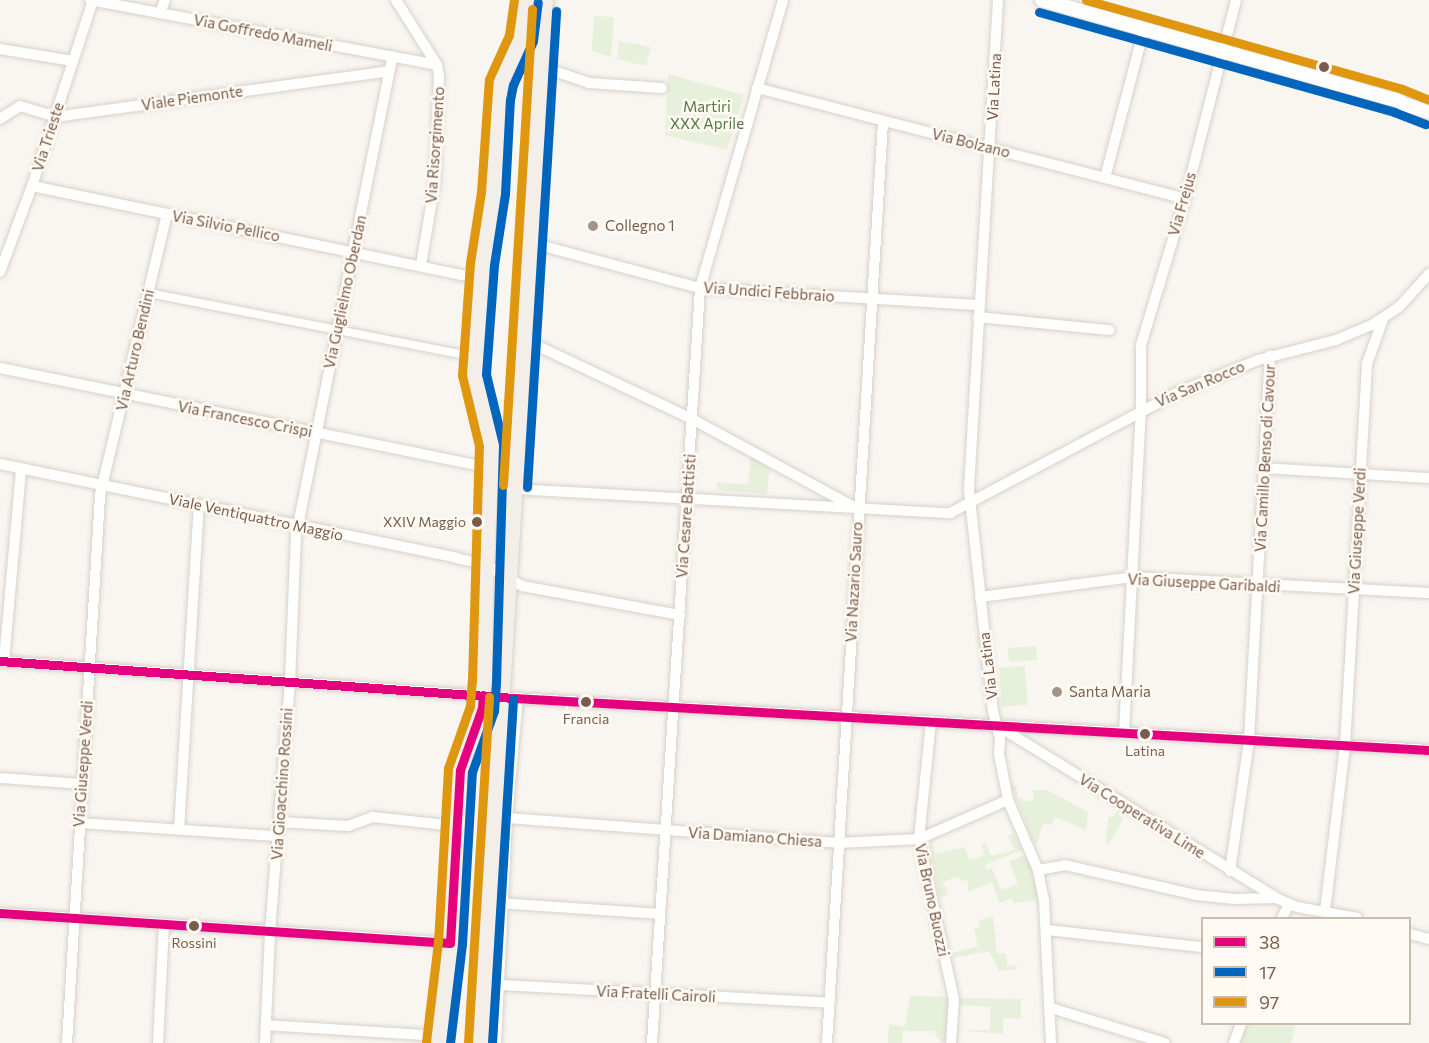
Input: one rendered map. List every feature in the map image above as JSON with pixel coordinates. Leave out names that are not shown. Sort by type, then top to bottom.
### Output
[{"type":"main road","points":[[439,1039],[450,943],[460,770],[482,708],[483,695],[491,445],[474,375],[482,264],[494,193],[498,99],[501,81],[521,38],[526,0]]},
{"type":"main road","points":[[480,1043],[491,984],[500,817],[510,697],[509,577],[528,242],[545,0]]},
{"type":"street","name":"Via Goffredo Mameli","points":[[92,0],[437,65]]},
{"type":"street","name":"Via Trieste","points":[[0,272],[32,186],[92,0]]},
{"type":"street","points":[[160,13],[165,0]]},
{"type":"street","name":"Via Risorgimento","points":[[396,0],[437,65],[439,76],[435,182],[421,266]]},
{"type":"street","name":"Via Cesare Battisti","points":[[652,1043],[700,288],[783,0]]},
{"type":"street","name":"Via Latina","points":[[998,0],[991,148],[969,466],[969,502],[996,725],[1000,739],[999,754],[1008,800],[1038,870],[1047,930],[1052,1043]]},
{"type":"street","points":[[1042,0],[1399,101],[1429,112]]},
{"type":"street","name":"Via Frejus","points":[[1124,732],[1141,410],[1141,345],[1185,200],[1236,0]]},
{"type":"street","points":[[1105,178],[1144,28]]},
{"type":"street","points":[[0,49],[73,61]]},
{"type":"street","name":"Via Guglielmo Oberdan","points":[[298,525],[392,57]]},
{"type":"street","name":"Viale Piemonte","points":[[0,119],[20,106],[55,117],[389,71]]},
{"type":"street","points":[[541,71],[557,72],[588,83],[662,88]]},
{"type":"street","name":"Via Bolzano","points":[[757,87],[1185,200]]},
{"type":"street","name":"Via Nazario Sauro","points":[[827,1043],[883,122]]},
{"type":"street","name":"Via Silvio Pellico","points":[[32,186],[472,277]]},
{"type":"street","name":"Via Arturo Bendini","points":[[102,485],[167,214]]},
{"type":"street","name":"Via Undici Febbraio","points":[[528,242],[700,288],[979,305]]},
{"type":"street","name":"Via San Rocco","points":[[515,489],[687,497],[944,514],[956,511],[1141,410],[1209,378],[1270,356],[1336,340],[1383,319],[1399,307],[1429,274]]},
{"type":"street","points":[[148,293],[476,357]]},
{"type":"street","points":[[978,317],[1109,330]]},
{"type":"street","name":"Via Giuseppe Verdi","points":[[1325,911],[1345,746],[1367,364],[1383,319]]},
{"type":"street","points":[[523,339],[692,419],[859,509]]},
{"type":"street","name":"Via Camillo Benso di Cavour","points":[[1230,871],[1249,740],[1270,356]]},
{"type":"street","name":"Via Francesco Crispi","points":[[0,368],[490,468]]},
{"type":"street","name":"Viale Ventiquattro Maggio","points":[[0,464],[486,565],[522,586],[680,615]]},
{"type":"street","points":[[1264,468],[1429,478]]},
{"type":"street","points":[[21,469],[2,661],[510,697],[1429,750]]},
{"type":"street","name":"Via Giuseppe Verdi","points":[[67,1043],[102,485]]},
{"type":"street","points":[[179,830],[199,505]]},
{"type":"street","name":"Via Gioacchino Rossini","points":[[265,1043],[270,932],[278,836],[282,822],[298,525]]},
{"type":"street","name":"Via Giuseppe Garibaldi","points":[[980,597],[1133,577],[1258,586],[1429,593]]},
{"type":"street","name":"Via Bruno Buozzi","points":[[931,721],[919,839],[954,999],[951,1043]]},
{"type":"street","name":"Via Cooperativa Lime","points":[[996,725],[1276,898],[1289,904],[1352,917]]},
{"type":"street","points":[[0,778],[82,784]]},
{"type":"street","name":"Via Damiano Chiesa","points":[[500,817],[838,843],[919,839],[1008,800]]},
{"type":"street","points":[[282,822],[348,826],[373,817],[456,826]]},
{"type":"street","points":[[79,823],[278,836]]},
{"type":"street","points":[[1038,870],[1065,865],[1196,895],[1235,899],[1276,898]]},
{"type":"street","points":[[496,903],[660,914]]},
{"type":"street","points":[[1282,917],[1289,904]]},
{"type":"street","points":[[0,913],[450,943]]},
{"type":"street","points":[[158,1043],[164,924]]},
{"type":"street","points":[[1047,930],[1201,947]]},
{"type":"street","points":[[1411,934],[1429,939]]},
{"type":"street","points":[[491,984],[496,1043]]},
{"type":"street","name":"Via Fratelli Cairoli","points":[[491,984],[829,1003]]},
{"type":"street","points":[[1051,1008],[1165,1043]]},
{"type":"street","points":[[266,1025],[388,1037],[439,1039]]},
{"type":"street","points":[[1234,1043],[1240,1025]]},
{"type":"green space","points":[[594,16],[614,17],[611,57],[592,51]]},
{"type":"green space","points":[[619,41],[651,47],[646,66],[617,59]]},
{"type":"green space","name":"Martiri XXX Aprile","points":[[668,74],[744,95],[727,150],[665,135]]},
{"type":"green space","points":[[751,454],[770,464],[767,494],[718,490],[716,482],[748,485]]},
{"type":"green space","points":[[1036,646],[1037,660],[1009,662],[1008,648]]},
{"type":"green space","points":[[1025,666],[1028,705],[1002,707],[999,668]]},
{"type":"green space","points":[[1011,785],[1016,786],[1018,798],[1023,798],[1024,802],[1033,800],[1033,790],[1047,790],[1088,812],[1086,830],[1055,817],[1051,825],[1043,823],[1037,844],[1034,843]]},
{"type":"green space","points":[[1120,806],[1128,811],[1109,844],[1105,843],[1109,816],[1113,818]]},
{"type":"green space","points":[[1013,833],[1022,850],[985,865],[987,870],[992,868],[1001,890],[1018,884],[1009,861],[1025,855],[1032,870],[1039,900],[1013,903],[1012,898],[999,903],[992,882],[968,892],[968,881],[960,880],[959,876],[943,882],[948,895],[940,898],[930,855],[930,838],[932,837],[935,854],[965,847],[969,860],[985,855],[981,845],[986,843],[991,856],[1015,850],[1008,836]]},
{"type":"green space","points":[[993,916],[997,954],[1006,954],[1007,966],[1016,965],[1017,969],[999,971],[989,951],[953,958],[952,953],[978,946],[974,929],[980,927],[978,921]]},
{"type":"green space","points":[[910,996],[947,997],[947,1043],[939,1040],[934,1031],[903,1031],[902,1043],[888,1043],[889,1024],[905,1027]]},
{"type":"green space","points":[[959,998],[1021,999],[1021,1019],[1003,1018],[1003,1034],[957,1030],[990,1030],[990,1007],[959,1005]]},
{"type":"green space","points":[[1248,1025],[1296,1025],[1291,1043],[1241,1043]]},
{"type":"transit line","name":"97","points":[[426,1042],[438,942],[448,768],[470,706],[472,680],[479,446],[462,375],[470,263],[481,192],[489,79],[509,35],[514,0]]},
{"type":"transit line","name":"97","points":[[1086,0],[1402,89],[1429,100]]},
{"type":"transit line","name":"17","points":[[450,1043],[462,944],[472,772],[494,711],[496,682],[503,444],[486,374],[494,265],[505,194],[510,100],[513,85],[533,41],[538,2]]},
{"type":"transit line","name":"97","points":[[503,485],[532,9]]},
{"type":"transit line","name":"17","points":[[527,487],[556,11]]},
{"type":"transit line","name":"17","points":[[1039,12],[1394,112],[1426,124]]},
{"type":"transit line","name":"38","points":[[0,661],[514,698],[1429,750]]},
{"type":"transit line","name":"38","points":[[450,943],[460,770],[482,708],[483,695]]},
{"type":"transit line","name":"97","points":[[468,1042],[489,697]]},
{"type":"transit line","name":"17","points":[[492,1043],[513,699]]},
{"type":"transit line","name":"38","points":[[0,913],[450,943]]},
{"type":"place","name":"Collegno 1","points":[[593,226]]},
{"type":"place","name":"XXIV Maggio","points":[[477,522]]},
{"type":"place","name":"Santa Maria","points":[[1057,692]]},
{"type":"place","name":"Francia","points":[[586,702]]},
{"type":"place","name":"Latina","points":[[1145,734]]},
{"type":"place","name":"Rossini","points":[[194,926]]}]
